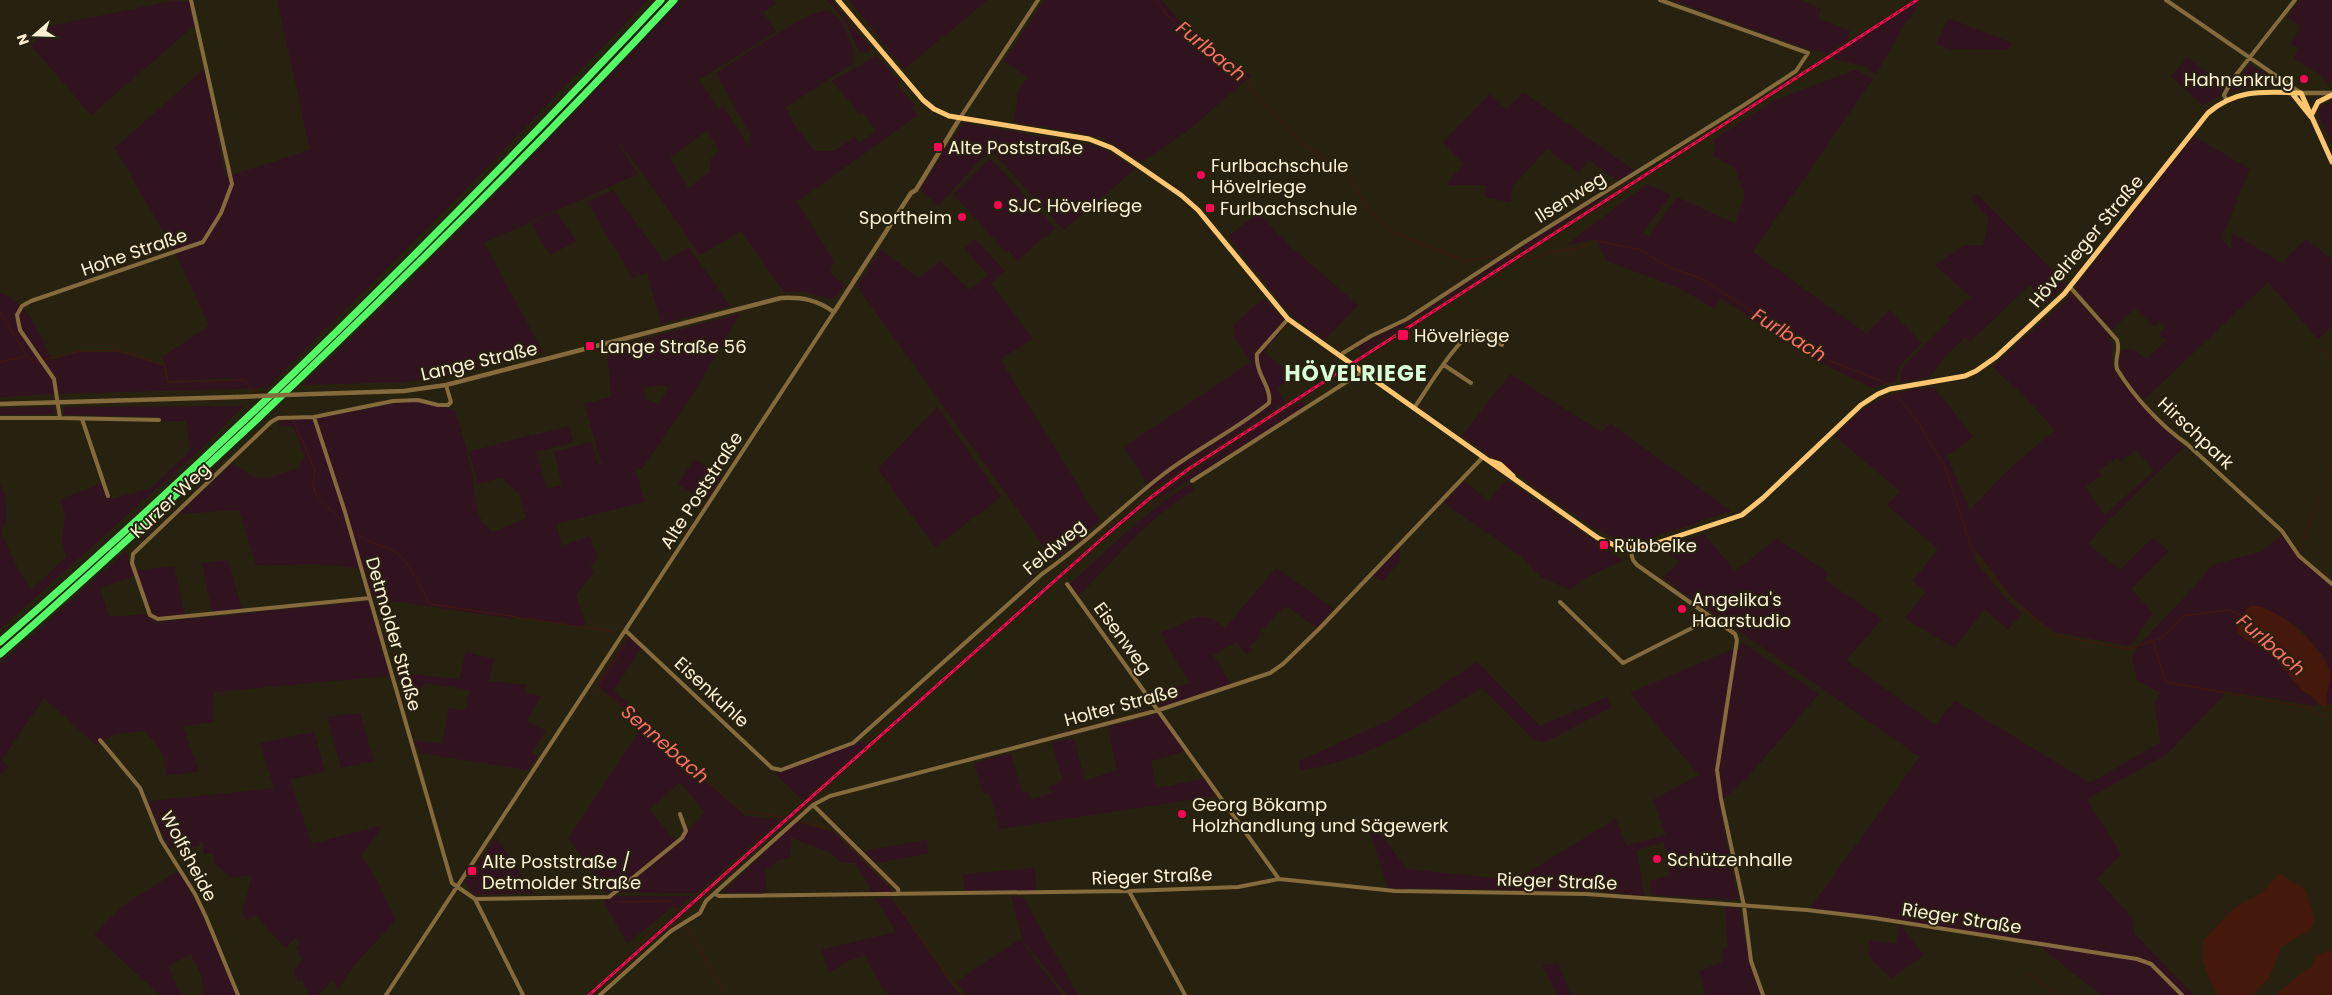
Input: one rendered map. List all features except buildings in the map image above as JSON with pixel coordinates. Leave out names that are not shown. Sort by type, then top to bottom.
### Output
[{"type":"highway","points":[[0,642],[143,513],[264,400],[466,202],[660,0]]},
{"type":"highway","points":[[0,654],[142,526],[352,328],[473,207],[674,0]]},
{"type":"main road","name":"Hövelrieger Straße","points":[[838,0],[923,100],[939,112],[960,118],[1072,136],[1101,143],[1181,195],[1198,210],[1288,319],[1598,538],[1614,546],[1630,549],[1655,545],[1742,515],[1763,498],[1861,405],[1886,390],[1965,376],[1976,371],[2014,342],[2070,287],[2208,113],[2226,99],[2246,93],[2300,93]]},
{"type":"main road","points":[[2280,92],[2295,99]]},
{"type":"main road","points":[[2291,92],[2311,117]]},
{"type":"main road","points":[[2300,93],[2332,162]]},
{"type":"main road","points":[[2311,117],[2318,102],[2332,94]]},
{"type":"street","name":"Hohe Straße","points":[[59,401],[54,379],[17,324],[17,316],[22,306],[203,242],[221,213],[232,184],[192,0]]},
{"type":"street","name":"Alte Poststraße","points":[[386,995],[911,193],[916,190],[960,118],[1038,0]]},
{"type":"street","name":"Ilsenweg","points":[[1341,357],[1343,353],[1371,336],[1407,319],[1793,73],[1802,64],[1808,53],[1660,0]]},
{"type":"street","points":[[2166,0],[2300,93],[2332,94]]},
{"type":"street","points":[[2226,99],[2224,95],[2228,86],[2295,0]]},
{"type":"street","points":[[2287,83],[2291,92]]},
{"type":"street","name":"Hirschpark","points":[[2070,287],[2117,340],[2120,347],[2115,362],[2116,369],[2146,406],[2170,432],[2187,444],[2282,531],[2299,556],[2332,584]]},
{"type":"street","name":"Lange Straße","points":[[0,404],[404,391],[446,386],[781,298],[813,300],[834,312]]},
{"type":"street","name":"Feldweg","points":[[781,770],[853,743],[1042,574],[1064,559],[1127,503],[1190,455],[1269,404],[1270,396],[1258,371],[1257,354],[1288,319]]},
{"type":"street","points":[[1414,408],[1463,340],[1474,331],[1488,335],[1502,345]]},
{"type":"street","points":[[1463,340],[1476,341],[1481,334]]},
{"type":"street","points":[[1444,365],[1471,383]]},
{"type":"street","points":[[1192,481],[1362,372]]},
{"type":"street","points":[[314,417],[393,401],[418,400],[438,405],[448,405],[451,402],[446,386]]},
{"type":"street","points":[[59,401],[60,418]]},
{"type":"street","name":"Kurzer Weg","points":[[314,417],[278,418],[271,422],[133,554],[132,563],[150,615],[158,619],[370,598]]},
{"type":"street","name":"Detmolder Straße","points":[[314,417],[352,534],[452,882],[457,888]]},
{"type":"street","points":[[0,418],[159,420]]},
{"type":"street","points":[[82,419],[108,496]]},
{"type":"street","name":"Holter Straße","points":[[715,894],[813,805],[830,796],[1159,710],[1270,673],[1283,664],[1485,458]]},
{"type":"street","points":[[1630,549],[1633,560],[1638,565],[1735,634],[1736,640],[1717,770],[1721,800],[1744,906],[1751,961],[1763,995]]},
{"type":"street","name":"Eisenweg","points":[[1067,584],[1279,879]]},
{"type":"street","points":[[1560,602],[1623,663],[1694,627],[1707,614]]},
{"type":"street","name":"Eisenkuhle","points":[[626,631],[772,768],[781,770]]},
{"type":"street","name":"Wolfsheide","points":[[100,740],[140,788],[161,840],[206,917],[238,995]]},
{"type":"street","points":[[813,805],[898,889],[899,894]]},
{"type":"street","points":[[475,899],[609,897],[682,838],[686,831],[680,814]]},
{"type":"street","name":"Rieger Straße","points":[[715,894],[719,896],[1129,891],[1238,887],[1279,879],[1395,891],[1586,894],[1874,918],[2144,961],[2151,964],[2182,995]]},
{"type":"street","points":[[457,888],[475,899],[523,995]]},
{"type":"street","points":[[1129,891],[1185,995]]},
{"type":"street","points":[[600,995],[671,931],[700,913],[706,901],[715,894]]},
{"type":"shaded area","points":[[277,0],[648,0],[473,182],[267,388],[0,397],[0,293],[19,304],[26,312],[38,330],[52,360],[80,352],[118,352],[164,366],[167,383],[231,381],[230,378],[169,381],[163,356],[209,326],[176,254],[115,148],[204,69],[226,177],[310,150]]},
{"type":"shaded area","points":[[680,0],[774,0],[776,4],[763,12],[776,32],[699,80],[719,110],[724,107],[750,148],[750,134],[716,73],[787,28],[815,13],[828,11],[838,17],[845,28],[852,47],[853,60],[852,64],[786,107],[794,124],[815,151],[834,151],[855,137],[859,143],[876,131],[863,112],[860,114],[832,81],[877,56],[901,82],[897,85],[915,105],[911,108],[918,115],[797,202],[834,261],[830,273],[845,285],[837,296],[830,299],[806,292],[784,292],[741,231],[700,255],[644,175],[614,137],[638,174],[484,243],[543,352],[446,377],[403,382],[302,385],[447,244]],"holes":[[[707,131],[719,150],[710,160],[710,172],[688,188],[670,157]]]},
{"type":"shaded area","points":[[827,0],[831,0],[870,47],[868,53],[859,52],[845,20]]},
{"type":"shaded area","points":[[849,0],[988,0],[904,69]]},
{"type":"shaded area","points":[[1044,0],[1162,0],[1192,33],[1251,76],[1190,129],[1142,162],[1100,137],[1014,122],[1018,92],[1028,77],[1004,61]]},
{"type":"shaded area","points":[[1672,0],[1802,0],[1821,9],[1818,18],[1850,31],[1847,41],[1827,54],[1809,50]]},
{"type":"shaded area","points":[[2300,0],[2332,0],[2332,79],[2329,85],[2321,75],[2294,59],[2298,48],[2291,44],[2301,26],[2287,17]]},
{"type":"shaded area","points":[[172,1],[190,2],[195,25],[91,115],[31,45],[50,26]]},
{"type":"shaded area","points":[[1917,3],[1918,5],[1911,18],[1907,21],[1876,74],[1863,66],[1831,58]]},
{"type":"shaded area","points":[[1948,18],[2012,43],[2008,50],[1949,49],[1937,44]]},
{"type":"shaded area","points":[[2187,57],[2223,87],[2221,95],[2203,105],[2171,77]]},
{"type":"shaded area","points":[[2250,64],[2285,87],[2249,87],[2228,92]]},
{"type":"shaded area","points":[[1855,70],[1873,79],[1753,252],[1867,334],[1889,310],[1922,343],[1902,364],[1896,381],[1872,388],[1817,361],[1721,298],[1714,308],[1679,288],[1607,261],[1596,239],[1565,246],[1647,184],[1671,195],[1643,232],[1649,236],[1677,197],[1735,224],[1745,194],[1735,168],[1713,155],[1716,147],[1713,140],[1773,101]]},
{"type":"shaded area","points":[[1523,92],[1635,171],[1618,181],[1589,160],[1579,173],[1547,149],[1513,186],[1510,202],[1485,198],[1485,185],[1446,185],[1463,164],[1443,142],[1490,94],[1507,110]]},
{"type":"shaded area","points":[[2332,102],[2332,144],[2319,114],[2320,106]]},
{"type":"shaded area","points":[[963,123],[1095,146],[1111,153],[1135,169],[1064,230],[990,149],[938,206],[920,189]]},
{"type":"shaded area","points":[[2193,136],[2250,169],[2222,238],[2231,251],[2232,233],[2282,263],[2306,239],[2332,260],[2332,326],[2318,339],[2268,282],[2144,400],[2129,383],[2121,370],[2119,357],[2122,350],[2131,348],[2147,359],[2166,341],[2159,333],[2165,327],[2160,322],[2154,327],[2135,308],[2112,330],[2076,289],[2076,285]]},
{"type":"shaded area","name":"SJC Hövelriege","points":[[990,158],[1055,228],[1018,261],[1008,250],[1006,252],[953,194]]},
{"type":"shaded area","points":[[613,190],[664,262],[689,247],[730,306],[661,324],[647,272],[633,278],[587,202]]},
{"type":"shaded area","points":[[1976,193],[2065,283],[2065,286],[2046,303],[2030,285],[1970,342],[1965,337],[1945,356],[1930,377],[1901,382],[1901,371],[1904,365],[1950,320],[1948,317],[1971,297],[1935,265],[1965,245],[1983,245],[1989,218],[1971,199]]},
{"type":"shaded area","points":[[1602,196],[1603,198],[1520,252],[1517,249]]},
{"type":"shaded area","points":[[557,212],[576,241],[550,255],[531,223]]},
{"type":"shaded area","points":[[1258,213],[1292,248],[1358,305],[1325,340],[1293,316],[1228,237]]},
{"type":"shaded area","points":[[975,239],[1005,271],[991,283],[1033,339],[1000,359],[1100,521],[1054,560],[859,289],[858,285],[881,249],[918,278],[941,262],[969,290],[988,275],[964,248]]},
{"type":"shaded area","points":[[1507,256],[1512,257],[1362,353],[1358,346],[1408,321]]},
{"type":"shaded area","points":[[2072,294],[2111,337],[2109,339],[2113,344],[2114,368],[2125,386],[2145,409],[2184,447],[2108,521],[2088,544],[2120,570],[2152,538],[2169,551],[2131,589],[2153,613],[2130,646],[2053,632],[2011,596],[1976,550],[1973,558],[2006,599],[2022,613],[2008,630],[1985,609],[1954,648],[1905,618],[1926,592],[1913,581],[1938,549],[1887,505],[1900,491],[1835,436],[1859,412],[1879,400],[1906,391],[1934,387],[1973,437],[1947,456],[1970,510],[2004,474],[2055,430],[2023,395],[1993,367]],"holes":[[[2136,450],[2154,470],[2105,515],[2085,487],[2101,476],[2098,471],[2117,458],[2121,461]]]},
{"type":"shaded area","points":[[1263,299],[1288,322],[1264,352],[1294,376],[1277,388],[1285,402],[1151,490],[1124,447],[1251,362],[1235,339],[1234,324]]},
{"type":"shaded area","points":[[740,314],[693,394],[641,470],[635,468],[645,502],[556,524],[562,546],[590,536],[598,558],[590,566],[594,571],[576,595],[586,625],[582,627],[513,616],[513,619],[373,598],[365,569],[357,566],[357,569],[319,564],[256,565],[239,510],[178,514],[233,463],[243,471],[258,478],[271,477],[299,468],[305,456],[293,426],[279,427],[279,421],[322,417],[415,400],[455,410],[472,471],[478,511],[486,525],[493,532],[526,518],[519,493],[501,478],[478,484],[469,452],[531,435],[547,489],[562,485],[554,452],[591,442],[598,465],[602,464],[584,404],[611,397],[607,349]],"holes":[[[661,385],[669,388],[659,404],[646,399],[644,388]]]},
{"type":"shaded area","points":[[1510,374],[1601,432],[1611,424],[1731,511],[1652,538],[1629,542],[1594,528],[1462,436]]},
{"type":"shaded area","points":[[1302,401],[1305,406],[1170,492],[1149,502],[1256,429]]},
{"type":"shaded area","points":[[243,406],[202,448],[0,629],[0,483],[5,495],[7,508],[6,520],[1,532],[18,569],[31,590],[66,557],[62,541],[65,516],[61,499],[106,482],[111,499],[149,489],[190,451],[186,421],[161,421],[161,417],[64,415],[64,407]]},
{"type":"shaded area","points":[[54,407],[53,414],[0,415],[0,408]]},
{"type":"shaded area","points":[[937,407],[1001,497],[935,547],[878,469]]},
{"type":"shaded area","points":[[569,426],[574,442],[537,452],[532,436]]},
{"type":"shaded area","points":[[694,459],[722,476],[705,501],[678,484]]},
{"type":"shaded area","points":[[1507,480],[1623,560],[1587,577],[1570,590],[1541,577],[1521,556],[1444,503],[1464,481],[1488,500]]},
{"type":"shaded area","points":[[1192,483],[1194,490],[1148,525],[1079,596],[1070,584],[1144,517],[1175,493]]},
{"type":"shaded area","points":[[1704,534],[1735,571],[1777,539],[1827,572],[1825,580],[1882,619],[1846,660],[1935,725],[1955,701],[2090,783],[2161,742],[2154,705],[2160,693],[2137,680],[2132,657],[2140,644],[2198,583],[2212,565],[2260,552],[2282,535],[2297,557],[2332,587],[2332,704],[2327,704],[2325,696],[2330,681],[2324,665],[2316,649],[2305,634],[2299,628],[2276,617],[2247,608],[2244,615],[2238,621],[2237,632],[2273,657],[2302,690],[2318,702],[2317,706],[2225,691],[2223,696],[2167,754],[2087,799],[2121,854],[2097,879],[2132,918],[2135,934],[2194,995],[2101,995],[2042,948],[2028,941],[1874,916],[1810,908],[1920,757],[1663,578],[1679,562],[1662,548]]},
{"type":"shaded area","points":[[1398,549],[1400,552],[1400,562],[1382,581],[1373,576]]},
{"type":"shaded area","points":[[126,551],[134,576],[100,588],[109,617],[147,614],[149,618],[157,622],[368,601],[389,676],[214,692],[213,722],[183,726],[199,771],[166,776],[165,762],[161,751],[144,731],[114,734],[96,745],[44,698],[2,760],[9,767],[0,774],[0,664]]},
{"type":"shaded area","points":[[228,560],[242,609],[212,612],[202,563]]},
{"type":"shaded area","points":[[174,566],[185,615],[154,617],[136,570]]},
{"type":"shaded area","points":[[1276,568],[1334,608],[1317,628],[1286,606],[1259,633],[1260,636],[1250,647],[1253,650],[1247,655],[1237,642],[1213,655],[1231,684],[1160,707],[1150,692],[1190,683],[1167,645],[1162,632],[1194,618],[1201,617],[1216,621],[1225,628]]},
{"type":"shaded area","points":[[628,636],[641,648],[614,691],[647,721],[644,726],[745,816],[780,820],[697,893],[605,892],[569,838],[643,725],[597,685]],"holes":[[[680,782],[705,813],[676,841],[649,810]]]},
{"type":"shaded area","points":[[1741,642],[1819,694],[1748,777],[1719,803],[1738,900],[1652,895],[1650,881],[1669,876],[1664,842],[1637,850],[1644,896],[1602,891],[1388,888],[1370,832],[1378,830],[1407,869],[1515,880],[1616,819],[1626,846],[1666,835],[1653,800],[1699,775],[1630,693],[1733,649],[1739,650]]},
{"type":"shaded area","points":[[466,652],[494,659],[489,681],[527,685],[526,693],[541,696],[527,721],[546,731],[532,753],[537,757],[528,770],[419,753],[414,740],[442,744],[449,708],[465,710],[470,690],[425,683],[418,693],[403,692],[397,673],[459,679]]},
{"type":"shaded area","points":[[1477,662],[1540,726],[1607,697],[1612,707],[1545,742],[1533,739],[1482,688],[1373,749],[1326,765],[1301,770],[1299,761],[1388,721]]},
{"type":"shaded area","points":[[360,713],[374,761],[341,768],[327,717]]},
{"type":"shaded area","points":[[1159,714],[1185,751],[1151,761],[1156,788],[1204,779],[1216,796],[1000,829],[989,792],[983,794],[974,763],[1011,753],[1022,793],[1028,791],[1031,800],[1052,793],[1050,786],[1060,783],[1062,778],[1052,743],[1074,738],[1085,781],[1117,770],[1108,727]]},
{"type":"shaded area","points":[[314,732],[325,771],[290,780],[312,844],[379,826],[381,829],[361,855],[378,882],[396,920],[355,964],[338,990],[333,979],[319,995],[308,995],[302,980],[298,982],[294,971],[302,960],[296,947],[300,945],[296,936],[286,948],[255,915],[248,920],[242,914],[252,876],[230,877],[214,863],[213,853],[204,854],[203,842],[200,841],[198,846],[195,847],[168,847],[149,803],[150,801],[274,788],[260,743]]},
{"type":"shaded area","points":[[862,741],[866,745],[803,800],[775,774]]},
{"type":"shaded area","points":[[796,822],[833,832],[894,892],[871,892],[870,886],[855,863],[842,863],[831,853],[792,838],[790,858],[778,860],[765,871],[767,893],[722,893]]},
{"type":"shaded area","points":[[496,837],[533,893],[473,895],[465,882]]},
{"type":"shaded area","points":[[927,840],[928,854],[877,863],[863,851]]},
{"type":"shaded area","points":[[1035,868],[1036,891],[965,892],[963,874]]},
{"type":"shaded area","points":[[176,872],[180,873],[205,921],[236,995],[204,995],[201,975],[191,954],[168,966],[181,995],[160,995],[94,934],[120,908]]},
{"type":"shaded area","points":[[612,896],[692,896],[679,908],[672,907],[627,944],[604,901]]},
{"type":"shaded area","points":[[1011,896],[1023,897],[1078,995],[1067,995],[1023,941]]},
{"type":"shaded area","points":[[875,898],[892,899],[959,995],[887,995],[864,955],[848,961],[830,972],[821,950],[896,932]]},
{"type":"shaded area","points":[[1725,907],[1739,909],[1749,962],[1761,995],[1706,995],[1699,971],[1721,963],[1724,957],[1722,950],[1728,947]]},
{"type":"shaded area","points":[[1900,924],[1924,955],[1891,978],[1868,956],[1870,940],[1896,944]]},
{"type":"shaded area","points":[[1020,939],[1062,995],[966,995],[956,982]]},
{"type":"shaded area","points":[[1558,963],[1571,995],[1557,995],[1542,965]]},
{"type":"water","points":[[2252,606],[2274,613],[2287,621],[2300,631],[2320,653],[2327,664],[2330,674],[2326,696],[2327,704],[2323,708],[2314,698],[2302,690],[2273,657],[2237,632],[2238,621],[2244,616],[2247,608]]},
{"type":"water","points":[[2279,873],[2306,890],[2315,920],[2310,930],[2281,947],[2270,977],[2253,995],[2216,995],[2203,963],[2203,940],[2235,907],[2263,892]]},
{"type":"water","points":[[2332,949],[2332,995],[2275,995],[2312,965],[2316,956]]},
{"type":"waterway","name":"Furlbach","points":[[1157,0],[1166,14],[1206,50],[1248,79],[1252,90],[1303,144],[1348,175],[1369,210],[1393,232],[1465,261],[1505,254]]},
{"type":"waterway","name":"Furlbach","points":[[1509,255],[1532,260],[1550,252],[1577,249],[1596,241],[1638,249],[1671,268],[1700,278],[1828,360],[1886,383],[1890,388]]},
{"type":"waterway","points":[[0,312],[27,356]]},
{"type":"waterway","points":[[2318,347],[2332,361]]},
{"type":"waterway","points":[[0,362],[27,356],[33,362],[81,351],[118,350],[164,365],[168,382],[244,380],[251,389],[259,394]]},
{"type":"waterway","name":"Furlbach","points":[[1893,391],[1916,419],[1945,467],[1972,550],[2010,597],[2053,635],[2130,649],[2163,637],[2183,616],[2229,610],[2245,617]]},
{"type":"waterway","points":[[277,405],[292,416]]},
{"type":"waterway","points":[[293,420],[315,470],[313,485],[317,497],[347,525]]},
{"type":"waterway","points":[[2303,557],[2299,552],[2332,466]]},
{"type":"waterway","name":"Sennebach","points":[[351,530],[361,537],[398,554],[409,567],[430,604],[616,632]]},
{"type":"waterway","points":[[2311,564],[2332,581]]},
{"type":"waterway","points":[[2153,642],[2166,682],[2310,708],[2322,717],[2327,716]]},
{"type":"waterway","name":"Sennebach","points":[[625,644],[595,691],[615,699],[687,766],[742,811],[783,817]]},
{"type":"waterway","name":"Furlbach","points":[[2324,706],[2332,726]]},
{"type":"waterway","name":"Furlbach","points":[[2326,710],[2332,710]]},
{"type":"waterway","name":"Sennebach","points":[[800,822],[833,830],[891,886]]},
{"type":"waterway","points":[[619,902],[671,901],[679,911]]},
{"type":"waterway","name":"Sennebach","points":[[896,902],[961,995]]},
{"type":"waterway","points":[[687,927],[726,995]]},
{"type":"waterway","points":[[2028,972],[2057,995]]},
{"type":"railway","points":[[589,995],[1105,536],[1150,498],[1190,468],[1917,0]]},
{"type":"place","name":"Hahnenkrug","points":[[2304,79]]},
{"type":"place","name":"Alte Poststraße","points":[[938,147]]},
{"type":"place","name":"Furlbachschule Hövelriege","points":[[1201,175]]},
{"type":"place","name":"SJC Hövelriege","points":[[998,205]]},
{"type":"place","name":"Furlbachschule","points":[[1210,208]]},
{"type":"place","name":"Sportheim","points":[[962,217]]},
{"type":"place","name":"Hövelriege","points":[[1403,335]]},
{"type":"place","name":"Lange Straße 56","points":[[590,346]]},
{"type":"place","name":"Rübbelke","points":[[1604,545]]},
{"type":"place","name":"Angelika's Haarstudio","points":[[1682,609]]},
{"type":"place","name":"Georg Bökamp Holzhandlung und Sägewerk","points":[[1182,814]]},
{"type":"place","name":"Schützenhalle","points":[[1657,859]]},
{"type":"place","name":"Alte Poststraße / Detmolder Straße","points":[[472,871]]},
{"type":"district","name":"HÖVELRIEGE","points":[[1356,373]]}]
